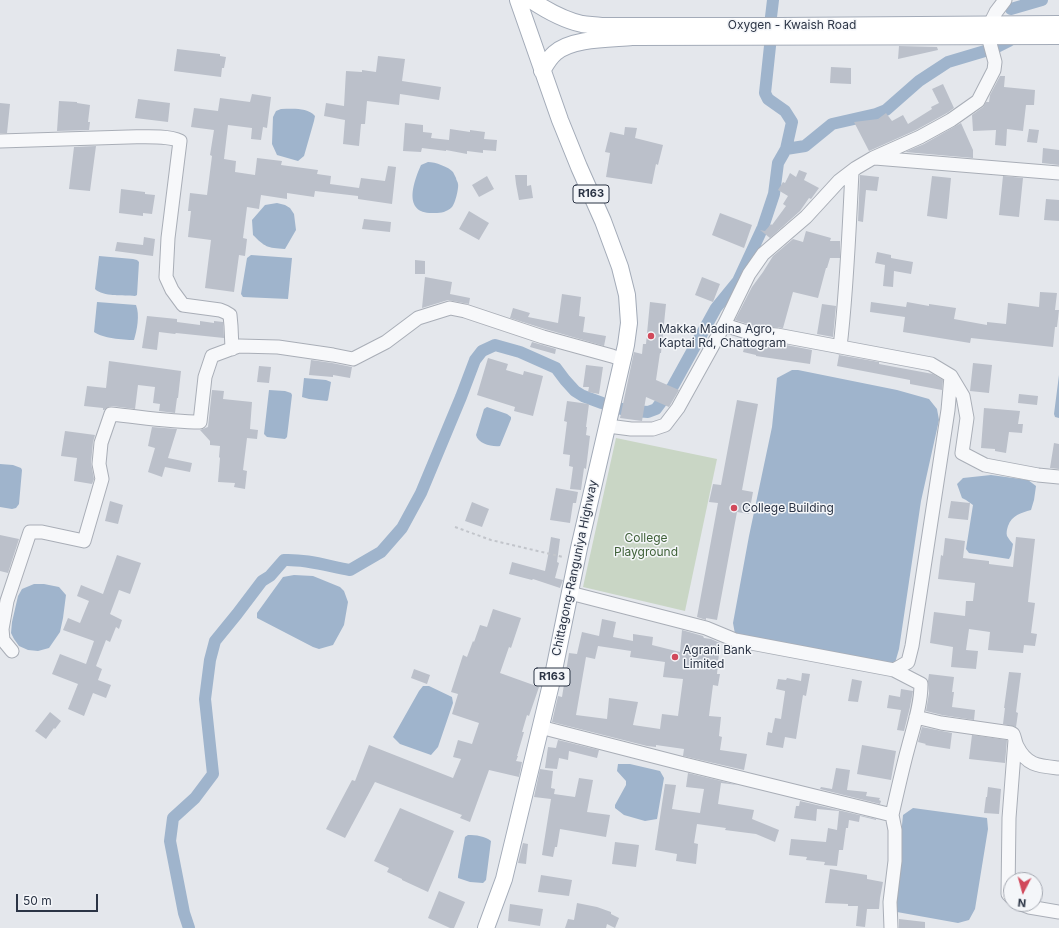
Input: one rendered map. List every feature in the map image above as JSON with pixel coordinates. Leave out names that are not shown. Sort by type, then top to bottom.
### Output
[{"type":"main road","name":"R163","points":[[518,0],[530,30],[542,70],[560,120],[603,220],[620,267],[627,295],[629,323],[623,360]]},
{"type":"main road","name":"Oxygen - Kwaish Road","points":[[531,0],[563,17],[582,24],[601,26],[788,26],[1059,36]]},
{"type":"main road","name":"Oxygen - Kwaish Road","points":[[542,70],[551,56],[556,51],[563,48],[580,42],[632,37],[989,33],[1059,24]]},
{"type":"main road","name":"Chittagong-Ranguniya Highway","points":[[486,928],[504,879],[552,680],[576,560],[623,360]]},
{"type":"street","points":[[608,425],[631,429],[653,429],[665,426],[678,408],[724,325],[748,274],[763,254],[806,217],[839,181],[863,163],[920,137],[951,120],[978,101],[984,92],[994,70],[995,62],[989,33],[996,12],[1005,0]]},
{"type":"street","points":[[0,141],[152,137],[176,139],[180,141],[168,238],[166,277],[172,290],[183,305],[220,310],[230,315],[232,349]]},
{"type":"street","points":[[873,158],[1059,173]]},
{"type":"street","points":[[840,347],[847,273],[852,172]]},
{"type":"street","points":[[12,651],[3,640],[2,629],[4,600],[30,532],[42,532],[84,541],[102,479],[99,464],[101,442],[111,414],[179,422],[200,422],[205,377],[212,356],[239,346],[278,347],[353,359],[386,342],[418,318],[450,308],[465,311],[543,337],[623,360]]},
{"type":"street","points":[[724,325],[750,333],[777,336],[931,364],[951,376],[963,396],[967,418],[962,453],[985,465],[1038,475],[1059,476]]},
{"type":"street","points":[[894,670],[908,662],[912,646],[948,410],[951,376]]},
{"type":"street","points":[[570,593],[706,628],[734,640],[894,670],[921,684],[916,717],[892,815],[895,830],[895,861],[890,902],[891,928]]},
{"type":"street","points":[[916,717],[941,723],[1011,733],[1013,734],[1016,745],[1026,759],[1037,765],[1059,768]]},
{"type":"street","points":[[540,727],[892,815]]},
{"type":"street","points":[[1008,872],[1009,818],[1015,740]]},
{"type":"street","points":[[1043,909],[1059,912]]},
{"type":"path","points":[[455,527],[491,540],[576,560]]},
{"type":"green space","name":"College Playground","points":[[616,438],[717,459],[685,611],[583,587]]},
{"type":"water","points":[[281,109],[304,110],[315,116],[304,156],[298,161],[277,155],[272,144],[273,117],[276,111]]},
{"type":"water","points":[[428,162],[442,165],[451,170],[458,182],[453,205],[450,209],[444,212],[425,212],[418,209],[414,203],[413,189],[415,180],[421,165]]},
{"type":"water","points":[[277,203],[290,208],[294,214],[296,230],[285,249],[267,246],[253,235],[252,220],[265,205]]},
{"type":"water","points":[[251,255],[292,258],[288,299],[243,297],[241,294],[247,258]]},
{"type":"water","points":[[99,256],[133,259],[139,262],[137,295],[108,294],[99,292],[95,289]]},
{"type":"water","points":[[97,302],[136,305],[138,318],[134,340],[107,337],[94,332]]},
{"type":"water","points":[[792,370],[897,390],[929,399],[937,409],[939,420],[921,501],[899,649],[895,663],[735,634],[733,623],[749,536],[772,427],[777,378]]},
{"type":"water","points":[[1059,375],[1059,418],[1055,417],[1054,414]]},
{"type":"water","points":[[304,378],[326,380],[331,382],[328,400],[302,397]]},
{"type":"water","points":[[269,390],[285,391],[291,393],[292,395],[287,437],[285,439],[267,437],[264,434]]},
{"type":"water","points":[[487,407],[507,414],[511,417],[500,446],[482,443],[476,435],[484,409]]},
{"type":"water","points":[[0,464],[13,465],[21,468],[22,470],[19,504],[16,508],[12,509],[0,507]]},
{"type":"water","points":[[991,475],[1028,480],[1036,486],[1031,510],[1020,513],[1014,517],[1008,526],[1007,536],[1013,544],[1009,559],[969,553],[966,549],[973,505],[962,498],[957,484],[963,478]]},
{"type":"water","points":[[294,575],[313,576],[340,587],[344,591],[348,602],[344,625],[333,645],[319,649],[313,647],[257,618],[257,613],[283,577]]},
{"type":"water","points":[[34,584],[59,587],[66,595],[60,632],[49,648],[38,651],[28,650],[19,646],[11,633],[18,596],[22,589]]},
{"type":"water","points":[[423,686],[429,686],[452,697],[453,703],[438,747],[431,755],[400,744],[393,737]]},
{"type":"water","points":[[618,764],[630,764],[660,771],[664,778],[657,819],[645,821],[624,815],[615,808],[615,805],[626,785],[626,781],[617,771]]},
{"type":"water","points":[[913,808],[987,818],[988,829],[975,909],[969,920],[958,923],[897,912],[894,907],[903,815]]},
{"type":"water","points":[[468,835],[480,836],[491,841],[486,880],[483,883],[470,882],[458,878],[465,837]]},
{"type":"building","points":[[899,46],[937,47],[938,50],[898,59]]},
{"type":"building","points":[[177,49],[220,54],[220,56],[226,57],[224,68],[222,68],[221,77],[174,71]]},
{"type":"building","points":[[378,56],[405,59],[402,81],[441,87],[439,100],[400,94],[399,105],[367,101],[365,124],[361,124],[359,146],[343,144],[345,120],[324,116],[326,103],[344,106],[346,71],[362,72],[362,70],[376,72]]},
{"type":"building","points":[[831,67],[851,68],[851,84],[830,83]]},
{"type":"building","points":[[1000,76],[1005,76],[1004,87],[1035,90],[1034,105],[1026,105],[1023,131],[1007,129],[1006,146],[995,145],[996,130],[973,131],[972,115],[983,107],[986,102],[989,102],[990,95]]},
{"type":"building","points":[[943,84],[954,108],[916,130],[869,151],[854,122],[878,119],[886,113],[892,121],[903,115],[908,124],[939,103],[932,89]]},
{"type":"building","points":[[252,94],[271,97],[267,128],[263,127],[261,140],[251,139],[252,128],[228,125],[224,159],[236,161],[235,172],[255,175],[257,158],[282,161],[281,165],[318,170],[317,174],[331,176],[330,184],[359,188],[361,178],[385,181],[388,166],[396,167],[392,204],[358,199],[358,196],[315,191],[314,197],[287,193],[287,199],[261,195],[259,209],[247,207],[243,238],[247,239],[245,256],[239,255],[234,292],[205,288],[211,240],[188,237],[191,211],[188,211],[190,193],[207,195],[212,156],[210,155],[214,130],[191,127],[194,108],[218,111],[220,98],[250,102]]},
{"type":"building","points":[[138,99],[170,103],[168,122],[135,118]]},
{"type":"building","points":[[59,101],[77,102],[90,105],[88,122],[90,122],[89,130],[57,131]]},
{"type":"building","points":[[0,103],[10,104],[7,133],[0,133]]},
{"type":"building","points":[[405,123],[423,125],[423,132],[432,133],[431,138],[449,140],[450,129],[470,132],[470,130],[485,132],[484,139],[497,140],[496,151],[483,150],[483,153],[467,151],[467,154],[422,148],[421,152],[403,151]]},
{"type":"building","points":[[961,123],[973,150],[973,158],[905,152],[924,144]]},
{"type":"building","points":[[625,127],[637,128],[635,138],[663,145],[658,165],[656,164],[652,184],[606,177],[610,153],[605,152],[610,132],[624,135]]},
{"type":"building","points":[[1029,129],[1039,130],[1037,143],[1027,142]]},
{"type":"building","points":[[96,146],[90,191],[69,189],[74,147]]},
{"type":"building","points":[[1043,148],[1059,150],[1059,165],[1042,163]]},
{"type":"building","points":[[799,170],[807,173],[804,180],[819,188],[811,199],[809,198],[800,211],[770,238],[760,230],[765,231],[771,224],[772,225],[786,206],[783,204],[788,196],[778,190],[783,182],[785,183],[790,173],[796,177]]},
{"type":"building","points":[[515,175],[527,175],[527,186],[531,185],[533,198],[519,200]]},
{"type":"building","points":[[860,175],[879,177],[877,191],[866,190],[863,222],[858,221]]},
{"type":"building","points":[[487,176],[494,189],[479,197],[472,185]]},
{"type":"building","points":[[932,176],[951,178],[947,219],[927,216]]},
{"type":"building","points":[[1003,176],[1023,178],[1019,217],[999,215]]},
{"type":"building","points":[[121,189],[145,192],[145,194],[155,195],[152,214],[143,213],[143,216],[119,213]]},
{"type":"building","points":[[1046,199],[1059,200],[1059,221],[1044,220]]},
{"type":"building","points":[[469,211],[489,223],[479,240],[459,229]]},
{"type":"building","points":[[720,213],[752,225],[744,248],[712,235]]},
{"type":"building","points":[[364,219],[391,222],[390,232],[362,229]]},
{"type":"building","points":[[806,231],[831,238],[830,241],[840,241],[840,258],[830,258],[818,298],[793,292],[783,328],[751,325],[735,320],[752,287],[773,256],[793,239],[803,242]]},
{"type":"building","points":[[144,237],[155,239],[153,256],[115,251],[117,242],[143,245]]},
{"type":"building","points":[[877,252],[891,255],[891,258],[913,262],[911,274],[894,271],[893,287],[883,286],[885,265],[875,263]]},
{"type":"building","points":[[415,260],[425,261],[425,274],[415,274]]},
{"type":"building","points":[[425,277],[452,282],[450,294],[470,298],[469,304],[448,300],[422,308]]},
{"type":"building","points":[[702,277],[720,284],[713,302],[695,295]]},
{"type":"building","points":[[1040,292],[1057,293],[1055,310],[1059,310],[1057,327],[1055,327],[1053,347],[971,338],[970,343],[903,332],[905,317],[870,312],[871,302],[906,307],[907,302],[929,306],[929,304],[956,308],[954,319],[987,325],[987,322],[1006,324],[1008,303],[1039,307]]},
{"type":"building","points":[[562,294],[581,297],[579,316],[585,317],[583,332],[606,336],[604,346],[510,318],[513,308],[530,313],[528,317],[558,323]]},
{"type":"building","points":[[650,302],[666,304],[661,353],[656,380],[679,390],[669,407],[646,397],[642,421],[620,418],[634,352],[642,354],[643,344],[646,344]]},
{"type":"building","points":[[822,304],[836,306],[833,337],[817,334]]},
{"type":"building","points":[[147,316],[177,319],[177,322],[200,325],[200,321],[214,323],[214,321],[223,322],[224,338],[159,332],[157,350],[142,348]]},
{"type":"building","points":[[746,340],[776,343],[812,350],[810,364],[756,356],[743,352]]},
{"type":"building","points":[[532,342],[556,349],[555,354],[530,347]]},
{"type":"building","points":[[839,355],[933,374],[943,380],[942,390],[910,384],[910,380],[837,366]]},
{"type":"building","points":[[488,358],[508,364],[506,370],[523,375],[524,371],[543,376],[533,416],[514,411],[515,407],[477,395]]},
{"type":"building","points":[[311,360],[352,367],[350,378],[333,375],[333,377],[309,375]]},
{"type":"building","points":[[109,361],[181,371],[175,413],[159,411],[160,404],[153,403],[155,387],[138,385],[135,409],[112,406],[103,410],[103,408],[84,406],[87,386],[106,388]]},
{"type":"building","points":[[973,363],[992,365],[989,393],[970,391]]},
{"type":"building","points":[[586,365],[603,367],[599,394],[588,392],[589,387],[583,387]]},
{"type":"building","points":[[259,366],[271,367],[269,383],[257,382]]},
{"type":"building","points":[[212,390],[224,391],[223,399],[252,402],[250,429],[258,430],[257,439],[247,438],[243,470],[247,471],[245,489],[234,487],[235,483],[218,482],[220,446],[210,445],[210,441],[200,430],[208,427]]},
{"type":"building","points":[[1019,394],[1038,396],[1037,405],[1018,403]]},
{"type":"building","name":"College Building","points":[[737,400],[758,404],[742,490],[753,492],[749,514],[737,512],[717,620],[706,618],[706,620],[697,617],[718,503],[709,502],[713,484],[721,485]]},
{"type":"building","points":[[567,401],[589,404],[586,435],[590,436],[586,469],[584,468],[581,490],[570,489],[573,467],[569,466],[570,455],[563,454],[567,422],[564,421]]},
{"type":"building","points":[[984,408],[1020,411],[1018,424],[1023,424],[1022,433],[1009,432],[1006,453],[995,451],[995,449],[981,448]]},
{"type":"building","points":[[152,427],[177,429],[168,458],[192,463],[190,472],[165,467],[162,477],[148,472],[155,448],[148,446]]},
{"type":"building","points":[[65,431],[95,435],[91,463],[94,479],[92,484],[74,481],[77,458],[61,456]]},
{"type":"building","points":[[1054,443],[1059,444],[1059,469],[1050,468]]},
{"type":"building","points":[[556,488],[578,492],[576,503],[573,503],[570,523],[550,520]]},
{"type":"building","points":[[110,501],[123,505],[118,524],[105,521]]},
{"type":"building","points":[[951,501],[970,503],[968,520],[948,518]]},
{"type":"building","points":[[472,502],[489,509],[482,527],[465,521]]},
{"type":"building","points":[[0,535],[19,539],[8,573],[0,571]]},
{"type":"building","points":[[551,537],[560,539],[557,562],[559,563],[555,578],[563,580],[560,588],[533,579],[509,574],[512,562],[545,571]]},
{"type":"building","points":[[1016,537],[1035,539],[1028,602],[1035,603],[1031,633],[1037,634],[1035,646],[1024,645],[1023,653],[988,650],[990,632],[969,629],[966,650],[978,651],[976,669],[951,667],[953,647],[930,643],[934,612],[965,616],[966,601],[973,601],[975,583],[938,579],[945,538],[965,541],[963,558],[989,561],[989,564],[1013,567]]},
{"type":"building","points":[[117,555],[141,563],[130,594],[119,590],[110,614],[122,620],[119,629],[116,627],[110,642],[106,640],[96,666],[102,669],[98,680],[111,685],[106,698],[93,693],[84,716],[68,709],[78,684],[52,674],[60,654],[86,664],[94,641],[63,630],[68,618],[80,623],[89,601],[77,596],[81,585],[103,594]]},
{"type":"building","points":[[493,609],[521,618],[511,648],[509,647],[500,673],[539,687],[529,716],[527,715],[522,732],[524,732],[516,761],[522,762],[519,777],[489,770],[470,822],[460,818],[462,815],[375,782],[345,838],[326,829],[352,780],[355,781],[369,745],[453,778],[461,759],[453,757],[458,740],[472,744],[479,723],[452,714],[458,694],[451,692],[463,655],[467,657],[480,625],[487,627]]},
{"type":"building","points":[[602,619],[616,622],[613,637],[633,641],[633,634],[653,637],[652,645],[680,652],[682,630],[720,643],[717,674],[720,674],[718,686],[713,685],[709,716],[721,717],[719,736],[722,737],[720,750],[747,754],[744,770],[683,756],[684,749],[656,745],[656,747],[647,746],[552,722],[558,696],[562,697],[569,653],[577,654],[582,632],[599,636]],"holes":[[[598,646],[631,651],[630,657],[665,662],[663,677],[683,679],[678,716],[662,714],[660,729],[633,725],[638,702],[609,698],[607,719],[576,715],[586,657],[595,659]]]},
{"type":"building","points":[[414,669],[430,675],[427,684],[411,678]]},
{"type":"building","points":[[1009,672],[1021,673],[1016,712],[1018,713],[1016,727],[1003,724]]},
{"type":"building","points":[[802,673],[810,674],[806,696],[803,695],[796,739],[785,737],[783,748],[766,745],[768,732],[772,733],[775,718],[781,719],[785,691],[776,689],[778,679],[786,680],[787,678],[801,681]]},
{"type":"building","points":[[929,674],[954,677],[952,707],[975,710],[974,720],[926,711],[929,693]]},
{"type":"building","points":[[852,679],[862,681],[858,702],[848,701]]},
{"type":"building","points":[[901,689],[913,691],[904,731],[897,730],[901,710],[887,708],[889,695],[900,697]]},
{"type":"building","points":[[50,712],[61,721],[46,739],[35,731]]},
{"type":"building","points":[[922,727],[952,733],[950,749],[925,745],[926,744],[918,742]]},
{"type":"building","points":[[972,735],[1007,740],[1005,763],[969,759]]},
{"type":"building","points":[[558,740],[599,750],[597,758],[569,751],[568,760],[559,758],[557,769],[545,768],[548,747],[556,748]]},
{"type":"building","points":[[862,745],[896,751],[891,780],[857,774]]},
{"type":"building","points":[[836,768],[850,770],[847,790],[867,792],[866,796],[880,798],[880,804],[820,789],[821,787],[832,789]]},
{"type":"building","points":[[540,769],[553,771],[551,788],[555,789],[554,794],[575,797],[579,778],[593,780],[587,812],[610,815],[606,837],[560,829],[557,847],[555,847],[553,857],[542,855],[551,799],[534,797]]},
{"type":"building","points":[[688,773],[738,785],[721,783],[718,804],[754,810],[752,819],[779,830],[775,842],[756,834],[725,830],[726,828],[697,824],[694,843],[698,844],[696,864],[676,861],[677,854],[655,850],[665,784],[676,785],[672,809],[700,813],[704,789],[686,787]]},
{"type":"building","points":[[988,787],[1001,789],[999,814],[984,813]]},
{"type":"building","points":[[800,801],[876,819],[876,820],[860,816],[859,822],[849,820],[848,828],[846,828],[843,850],[839,850],[837,866],[824,865],[825,862],[806,860],[807,857],[789,855],[791,839],[826,842],[828,828],[837,830],[839,811],[817,809],[816,821],[794,818],[796,806],[799,806]]},
{"type":"building","points":[[400,808],[454,831],[428,892],[387,872],[389,868],[374,861]]},
{"type":"building","points":[[615,842],[639,845],[636,867],[612,864]]},
{"type":"building","points":[[523,843],[528,844],[526,864],[518,863]]},
{"type":"building","points":[[830,869],[867,875],[867,879],[883,882],[879,909],[867,909],[865,927],[856,926],[858,906],[825,903]]},
{"type":"building","points":[[541,875],[572,880],[569,896],[538,892]]},
{"type":"building","points":[[439,891],[465,902],[454,928],[450,928],[428,918]]},
{"type":"building","points":[[577,903],[597,907],[611,912],[611,914],[619,918],[615,928],[607,924],[606,928],[565,928],[568,919],[574,920]]},
{"type":"building","points":[[510,904],[543,909],[540,926],[508,921]]},
{"type":"building","points":[[899,919],[925,922],[925,928],[899,928]]},
{"type":"waterway","points":[[771,17],[773,0]]},
{"type":"waterway","points":[[1011,9],[1042,0]]},
{"type":"waterway","points":[[189,928],[184,913],[170,841],[173,818],[195,798],[213,774],[205,699],[210,660],[215,641],[262,581],[270,576],[284,560],[309,562],[350,570],[381,552],[402,528],[421,493],[475,360],[482,351],[495,345],[520,352],[556,368],[575,391],[583,396],[625,410],[648,412],[656,409],[673,386],[716,308],[738,281],[763,227],[774,194],[778,163],[786,149],[805,146],[832,124],[876,114],[886,110],[919,81],[948,62],[995,48],[1009,41]]},
{"type":"waterway","points":[[770,46],[765,93],[768,99],[785,111],[792,122],[786,149]]},
{"type":"place","name":"Makka Madina Agro, Kaptai Rd, Chattogram","points":[[651,336]]},
{"type":"place","name":"College Building","points":[[734,508]]},
{"type":"place","name":"Agrani Bank Limited","points":[[675,657]]}]
